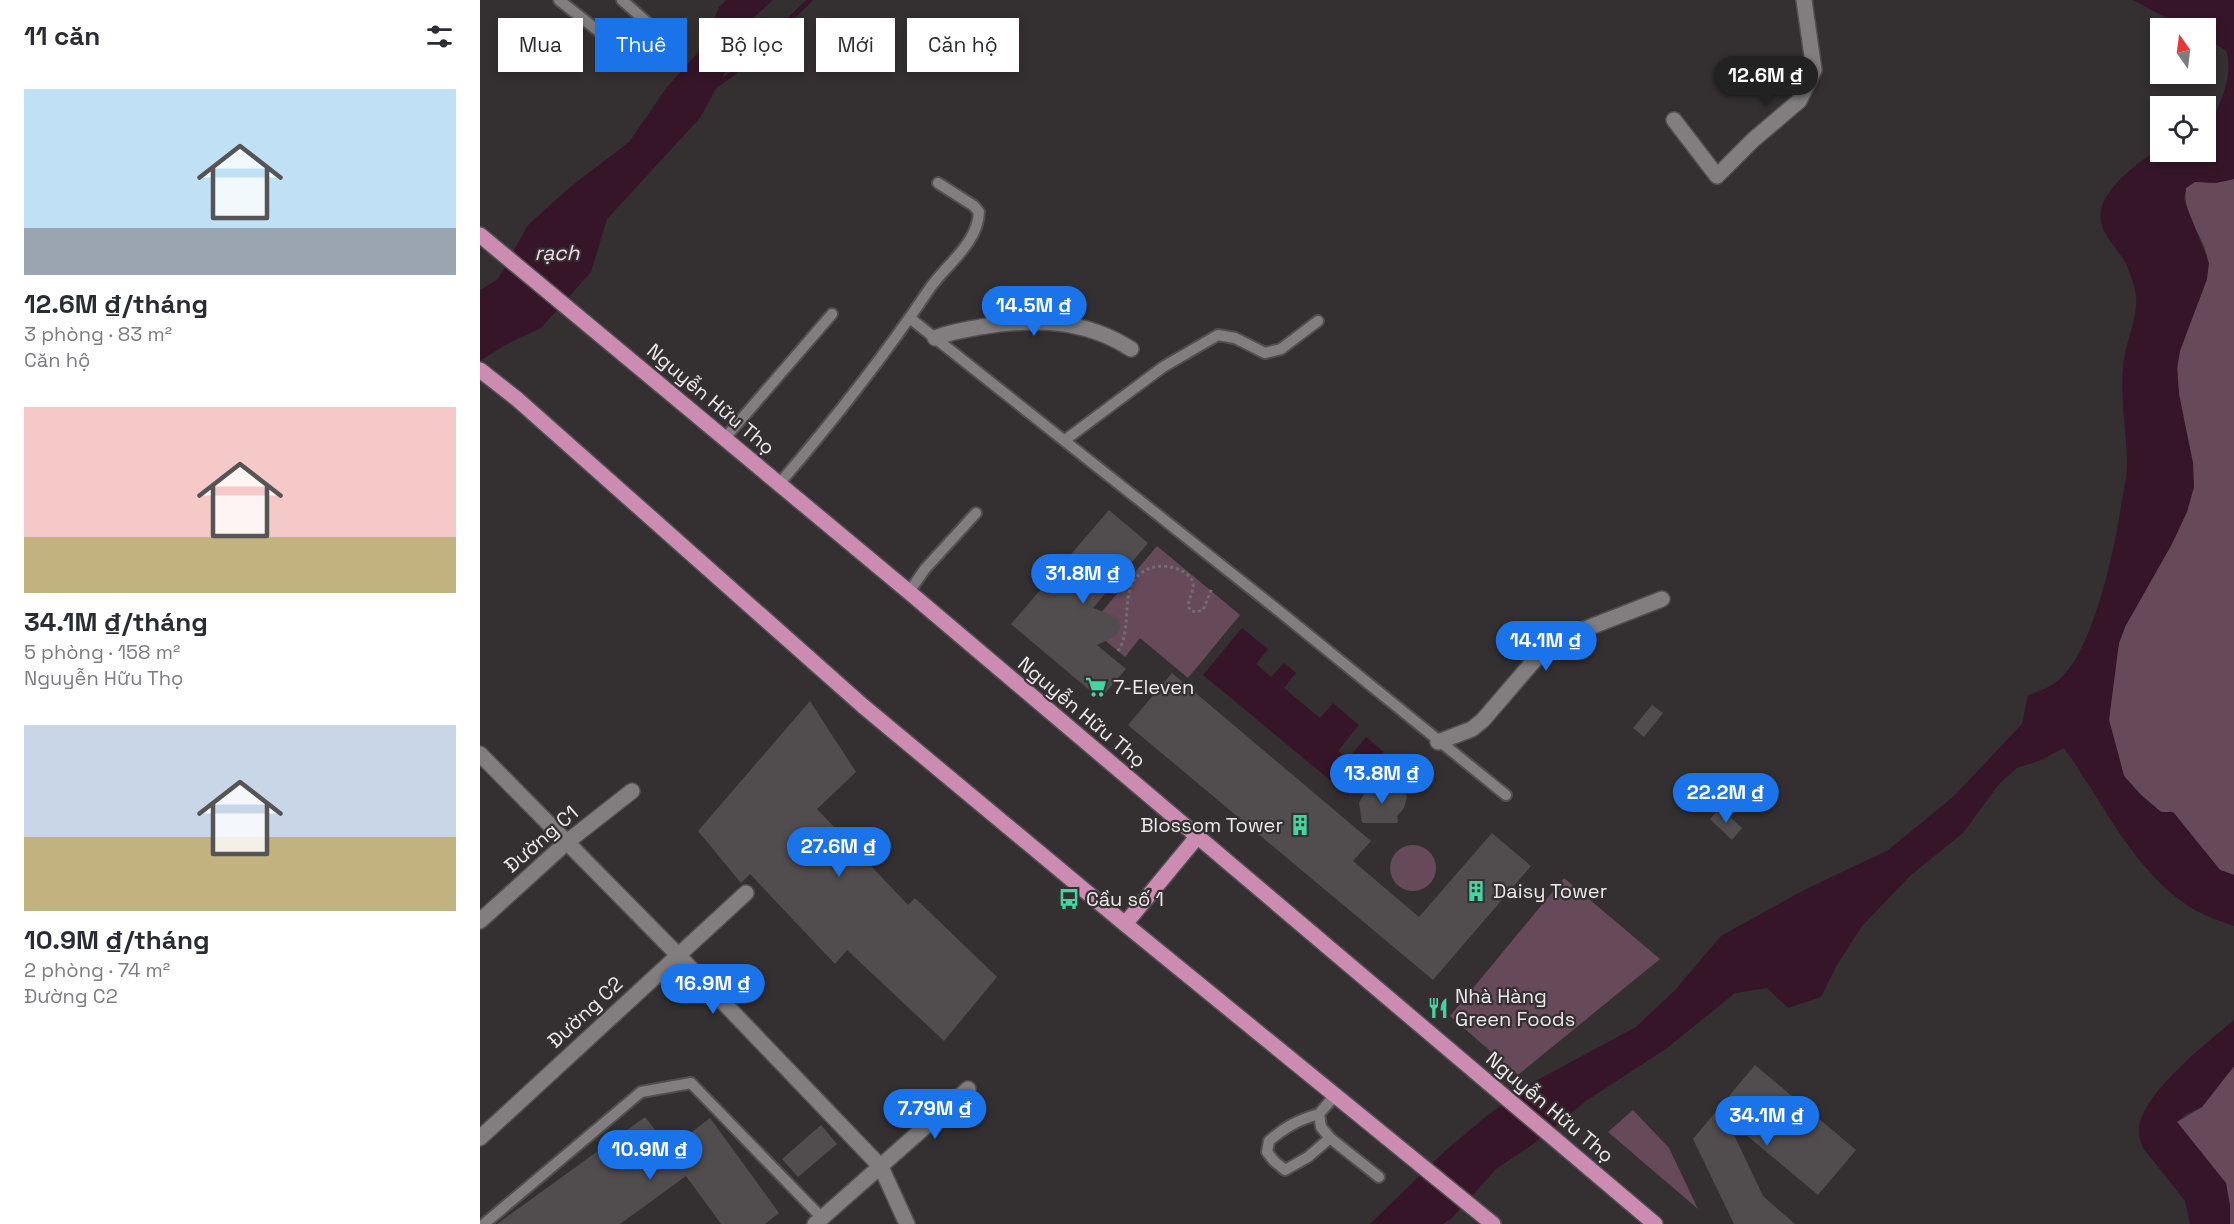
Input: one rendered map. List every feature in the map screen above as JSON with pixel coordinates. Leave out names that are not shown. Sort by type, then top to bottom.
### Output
[{"type":"main road","name":"Nguyễn Hữu Thọ","points":[[480,235],[591,325],[909,592],[1656,1224]]},
{"type":"main road","points":[[480,370],[517,399],[863,706],[1125,924],[1493,1224]]},
{"type":"main road","points":[[1125,924],[1197,837]]},
{"type":"street","points":[[1674,120],[1717,176],[1753,140],[1799,101],[1814,70],[1804,0]]},
{"type":"street","points":[[935,338],[946,333],[1038,321],[1081,327],[1115,339],[1131,349]]},
{"type":"street","points":[[1438,742],[1472,729],[1532,663],[1557,640],[1662,599]]},
{"type":"street","points":[[480,754],[678,955],[881,1167],[907,1224]]},
{"type":"street","name":"Đường C1","points":[[480,921],[567,842],[632,791]]},
{"type":"street","name":"Đường C2","points":[[480,1138],[746,893]]},
{"type":"street","points":[[819,1221],[968,1089]]},
{"type":"lane","points":[[559,0],[595,28]]},
{"type":"lane","points":[[622,0],[643,18]]},
{"type":"lane","points":[[780,484],[847,405],[911,319],[932,286],[962,251],[972,235],[980,212],[938,183]]},
{"type":"lane","points":[[725,438],[832,314]]},
{"type":"lane","points":[[911,319],[1506,795]]},
{"type":"lane","points":[[1065,440],[1163,367],[1218,335],[1235,338],[1265,353],[1281,349],[1318,321]]},
{"type":"lane","points":[[909,592],[925,570],[976,513]]},
{"type":"lane","points":[[484,1224],[641,1092],[691,1083],[819,1221]]},
{"type":"lane","points":[[1330,1138],[1308,1157],[1285,1170],[1274,1161],[1268,1152],[1269,1141],[1283,1128],[1298,1120],[1319,1114],[1336,1094]]},
{"type":"lane","points":[[1319,1114],[1321,1126],[1330,1138],[1379,1177]]},
{"type":"path","points":[[1118,651],[1125,637],[1129,590],[1142,572],[1161,566],[1171,567],[1186,574],[1195,586],[1188,606],[1191,611],[1203,610],[1212,588]]},
{"type":"shaded area","points":[[2234,179],[2234,875],[2220,870],[2173,812],[2161,812],[2124,776],[2109,720],[2114,667],[2119,643],[2125,627],[2179,394],[2177,368],[2179,353],[2203,288],[2208,266],[2205,248],[2188,209],[2186,188],[2195,181],[2215,183]]},
{"type":"shaded area","points":[[1157,546],[1240,615],[1188,678],[1140,638],[1125,657],[1089,627]]},
{"type":"shaded area","points":[[1413,845],[1429,852],[1436,868],[1429,884],[1413,891],[1397,884],[1390,868],[1397,852]]},
{"type":"shaded area","points":[[1564,878],[1660,959],[1518,1075],[1450,1016]]},
{"type":"shaded area","points":[[2234,1066],[2234,1224],[2230,1224],[2230,1205],[2204,1156],[2177,1122],[2202,1107]]},
{"type":"shaded area","points":[[1633,1110],[1669,1148],[1698,1209],[1608,1132]]},
{"type":"water","name":"rạch","points":[[726,0],[773,0],[753,18],[715,18],[719,7]]},
{"type":"water","points":[[2133,0],[2234,0],[2234,179],[2215,183],[2195,182],[2186,188],[2184,200],[2209,263],[2207,279],[2180,351],[2177,369],[2179,394],[2193,463],[2194,487],[2187,512],[2172,544],[2125,627],[2119,643],[2109,720],[2124,776],[2161,812],[2173,812],[2220,870],[2234,875],[2234,926],[2190,907],[2165,888],[2132,851],[2064,748],[2039,761],[2017,768],[1999,784],[1963,833],[1911,875],[1862,926],[1837,965],[1821,997],[1788,1008],[1767,988],[1735,993],[1667,1048],[1586,1101],[1532,1145],[1496,1169],[1452,1218],[1443,1224],[1370,1224],[1445,1151],[1484,1118],[1530,1084],[1636,1027],[1675,990],[1721,936],[1804,890],[1888,850],[1953,797],[2022,724],[2028,695],[2057,682],[2072,664],[2083,644],[2102,595],[2127,468],[2122,380],[2124,359],[2135,315],[2136,297],[2127,266],[2102,226],[2101,210],[2116,183],[2150,155],[2150,162],[2216,162],[2216,111],[2227,79],[2228,59],[2226,51],[2216,44],[2216,18],[2166,18]]},
{"type":"water","name":"rạch","points":[[699,51],[699,72],[725,72],[700,118],[607,219],[591,272],[541,328],[505,345],[480,361],[480,290],[498,279],[528,225],[569,188],[629,142],[667,87],[680,72],[687,72],[687,65]]},
{"type":"water","points":[[1242,628],[1268,649],[1256,664],[1271,677],[1284,663],[1296,673],[1284,688],[1320,718],[1333,703],[1359,725],[1338,751],[1348,759],[1366,737],[1384,752],[1348,795],[1203,675]]},
{"type":"water","points":[[2234,1020],[2234,1066],[2202,1107],[2186,1114],[2177,1122],[2226,1183],[2230,1205],[2230,1224],[2190,1224],[2185,1201],[2143,1148],[2139,1126],[2153,1097],[2165,1083],[2194,1054]]},
{"type":"building","points":[[1109,510],[1148,543],[1093,608],[1115,616],[1120,621],[1120,629],[1116,636],[1097,645],[1126,669],[1100,699],[1011,624]]},
{"type":"building","points":[[1172,673],[1371,841],[1353,861],[1419,917],[1492,833],[1531,866],[1433,980],[1128,725]]},
{"type":"building","points":[[810,701],[856,772],[817,809],[908,905],[915,898],[997,977],[944,1041],[847,950],[835,964],[750,874],[741,883],[698,831]]},
{"type":"building","points":[[1652,705],[1663,713],[1644,737],[1633,728]]},
{"type":"building","points":[[1391,786],[1402,788],[1407,797],[1404,808],[1397,816],[1398,823],[1362,823],[1359,803],[1364,794],[1368,790]]},
{"type":"building","points":[[1720,808],[1742,828],[1732,840],[1710,819]]},
{"type":"building","points":[[1755,1065],[1856,1150],[1818,1195],[1726,1118],[1763,1196],[1795,1224],[1734,1224],[1693,1139]]},
{"type":"building","points":[[645,1117],[670,1149],[710,1118],[779,1213],[765,1224],[721,1224],[686,1176],[620,1224],[497,1224]]},
{"type":"building","points":[[821,1125],[837,1144],[798,1177],[782,1159]]},
{"type":"waterway","points":[[715,86],[732,74],[810,0]]},
{"type":"place","name":"7-Eleven","points":[[1096,687]]},
{"type":"place","name":"Blossom Tower","points":[[1300,825]]},
{"type":"place","name":"Daisy Tower","points":[[1476,891]]},
{"type":"place","name":"Cầu số 1","points":[[1069,899]]},
{"type":"place","name":"Nhà Hàng Green Foods","points":[[1438,1008]]}]
